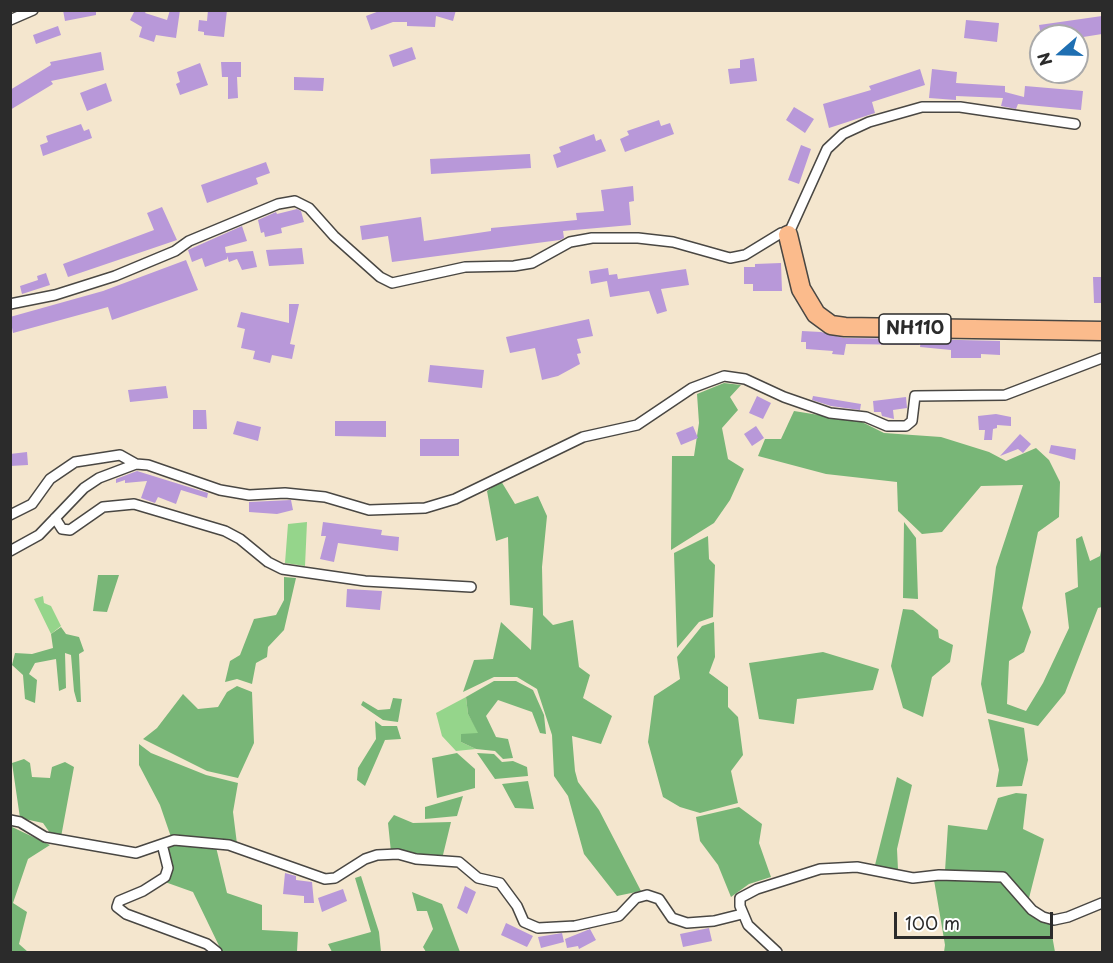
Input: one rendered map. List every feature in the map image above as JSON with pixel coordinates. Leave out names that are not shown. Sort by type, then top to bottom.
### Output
[{"type":"highway","name":"NH110","points":[[788,234],[801,289],[816,314],[831,324],[856,328],[1102,332]]},
{"type":"street","points":[[10,20],[33,10]]},
{"type":"street","points":[[10,304],[55,295],[115,276],[175,251],[189,241],[295,201],[309,208],[342,243],[380,277],[392,283],[465,267],[514,266],[532,263],[570,242],[592,238],[638,238],[673,242],[730,258],[745,255],[781,233],[788,234],[827,148],[843,134],[869,122],[922,107],[960,106],[1075,124]]},
{"type":"street","points":[[10,515],[32,504],[51,479],[75,462],[120,455],[136,464],[148,465],[220,490],[325,497],[369,510],[425,508],[455,499],[583,437],[637,425],[692,388],[724,376],[745,379],[784,397],[830,413],[866,417],[887,426],[906,426],[912,421],[915,396],[1005,395],[1102,358]]},
{"type":"street","points":[[10,551],[39,535],[72,499],[99,478],[136,464]]},
{"type":"street","points":[[55,518],[62,529],[70,530],[103,507],[134,504],[225,531],[240,539],[267,562],[282,569],[365,581],[471,587]]},
{"type":"street","points":[[10,820],[20,822],[45,837],[136,852],[186,839],[229,845],[325,879],[335,878],[365,859],[377,855],[398,854],[426,861],[459,862],[478,878],[500,883],[517,906],[524,922],[538,928],[575,926],[619,916],[636,898],[647,895],[659,898],[672,918],[687,923],[714,921],[742,914]]},
{"type":"street","points":[[162,844],[168,868],[165,877],[143,891],[120,901],[116,904],[117,908],[126,914],[200,941],[217,952]]},
{"type":"street","points":[[777,952],[757,936],[742,914],[740,898],[747,892],[820,869],[857,867],[914,878],[939,874],[975,878],[1003,877],[1032,910],[1054,920],[1068,917],[1102,903]]},
{"type":"green space","points":[[724,383],[741,385],[730,397],[738,410],[722,428],[728,459],[744,469],[730,500],[714,523],[671,550],[672,456],[694,456],[699,423],[697,394]]},
{"type":"green space","points":[[794,411],[862,422],[884,433],[941,437],[989,452],[1006,461],[1036,448],[1049,460],[1060,482],[1059,517],[1038,532],[1022,608],[1031,632],[1024,652],[1009,661],[1007,704],[1026,711],[1043,683],[1069,628],[1065,593],[1078,587],[1076,539],[1082,536],[1090,561],[1100,556],[1102,545],[1102,607],[1098,608],[1065,693],[1038,726],[987,713],[981,684],[996,567],[1023,485],[981,486],[942,532],[922,534],[898,511],[897,482],[826,474],[758,456],[765,439],[781,439]]},
{"type":"green space","points":[[501,481],[515,504],[538,496],[547,516],[542,567],[543,615],[553,625],[573,620],[579,667],[590,675],[583,698],[612,716],[601,744],[572,736],[575,771],[578,782],[599,810],[641,891],[617,896],[584,854],[568,796],[554,776],[552,735],[537,689],[517,677],[494,677],[463,692],[474,660],[493,659],[501,622],[531,650],[533,608],[510,605],[508,537],[496,541],[487,491]]},
{"type":"green space","points":[[307,522],[305,566],[285,563],[288,524]]},
{"type":"green space","points":[[904,522],[916,538],[918,599],[903,598]]},
{"type":"green space","points":[[708,536],[709,559],[715,565],[713,617],[699,622],[677,648],[674,553]]},
{"type":"green space","points":[[98,575],[119,575],[107,612],[93,611]]},
{"type":"green space","points":[[284,577],[296,578],[284,630],[268,647],[267,657],[256,663],[252,684],[237,679],[225,682],[230,661],[240,655],[254,619],[276,615],[284,600]]},
{"type":"green space","points":[[43,596],[44,603],[51,606],[61,626],[51,634],[34,599]]},
{"type":"green space","points":[[903,609],[913,610],[938,630],[939,638],[953,645],[950,662],[932,677],[923,717],[903,708],[891,666]]},
{"type":"green space","points":[[714,622],[715,657],[709,673],[728,687],[728,707],[738,717],[743,755],[731,771],[738,803],[700,813],[680,807],[663,797],[648,742],[654,696],[680,679],[677,657],[702,626]]},
{"type":"green space","points":[[61,627],[66,634],[79,637],[84,651],[79,654],[81,702],[77,702],[74,691],[71,655],[65,653],[66,688],[59,691],[56,659],[35,663],[29,674],[37,680],[35,703],[25,699],[23,675],[12,665],[15,653],[32,654],[53,648],[51,634]]},
{"type":"green space","points":[[823,652],[879,669],[873,690],[797,699],[794,724],[759,719],[749,663]]},
{"type":"green space","points":[[494,681],[516,681],[533,690],[544,715],[546,734],[540,733],[532,712],[498,700],[486,716],[496,737],[508,739],[513,758],[503,759],[495,751],[476,749],[461,742],[461,734],[478,733],[468,714],[466,697]]},
{"type":"green space","points":[[237,686],[252,692],[254,743],[238,778],[207,771],[143,739],[157,728],[183,694],[198,709],[218,707],[227,692]]},
{"type":"green space","points":[[466,697],[468,714],[479,733],[461,742],[476,749],[456,751],[442,736],[436,713]]},
{"type":"green space","points":[[393,698],[402,699],[398,722],[383,720],[361,705],[363,701],[378,710],[390,709]]},
{"type":"green space","points":[[988,719],[1024,728],[1028,760],[1022,786],[996,787],[999,770]]},
{"type":"green space","points":[[375,721],[382,726],[397,726],[401,739],[385,740],[365,786],[357,780],[358,768],[376,739]]},
{"type":"green space","points":[[139,744],[151,753],[206,775],[238,783],[233,812],[237,844],[213,839],[171,837],[160,805],[139,765]]},
{"type":"green space","points":[[457,753],[475,769],[475,788],[437,798],[432,758]]},
{"type":"green space","points":[[477,753],[494,754],[502,762],[513,761],[527,767],[528,776],[495,779]]},
{"type":"green space","points":[[24,759],[30,763],[32,777],[50,778],[52,767],[65,762],[74,767],[61,837],[50,833],[43,823],[20,818],[12,763]]},
{"type":"green space","points":[[897,777],[912,785],[897,849],[898,870],[875,865]]},
{"type":"green space","points":[[528,781],[534,809],[515,808],[502,784]]},
{"type":"green space","points":[[1016,793],[1027,794],[1023,829],[1044,839],[1028,902],[1007,877],[945,871],[948,825],[987,830],[998,798]]},
{"type":"green space","points":[[463,796],[457,816],[425,819],[425,807]]},
{"type":"green space","points":[[739,807],[762,824],[759,843],[771,877],[749,884],[731,897],[718,865],[700,841],[696,817]]},
{"type":"green space","points":[[394,815],[413,823],[451,822],[442,859],[391,852],[388,823]]},
{"type":"green space","points":[[10,826],[50,845],[28,859],[13,903],[27,912],[19,944],[28,952],[11,952]]},
{"type":"green space","points":[[178,843],[216,847],[227,893],[262,905],[262,930],[298,932],[297,952],[222,952],[193,892],[165,882],[172,862],[168,846]]},
{"type":"green space","points":[[361,876],[379,932],[381,952],[332,952],[328,944],[371,932],[355,878]]},
{"type":"green space","points":[[934,880],[1002,882],[1027,912],[1050,924],[1055,952],[944,952],[945,945]]},
{"type":"green space","points":[[412,892],[442,904],[460,952],[426,952],[423,947],[433,929],[427,911],[417,911]]},
{"type":"building","points":[[63,10],[96,10],[96,15],[65,21]]},
{"type":"building","points":[[135,10],[147,10],[145,13],[167,20],[170,10],[180,10],[176,38],[156,35],[154,42],[139,37],[142,27],[130,20]]},
{"type":"building","points":[[208,10],[227,10],[224,37],[204,35],[204,32],[198,31],[199,20],[207,21]]},
{"type":"building","points":[[382,10],[456,10],[453,21],[436,16],[435,27],[407,26],[407,22],[393,22],[371,30],[366,16]]},
{"type":"building","points":[[1102,16],[1102,34],[1089,36],[1089,24],[1046,24]]},
{"type":"building","points":[[966,20],[999,23],[997,42],[964,38]]},
{"type":"building","points":[[58,26],[61,35],[36,44],[33,35]]},
{"type":"building","points":[[412,47],[416,59],[393,67],[389,55]]},
{"type":"building","points":[[101,52],[104,70],[51,81],[53,84],[10,110],[10,90],[51,65],[50,62]]},
{"type":"building","points":[[754,58],[757,81],[730,84],[728,69],[740,68],[740,60]]},
{"type":"building","points":[[221,62],[241,62],[241,77],[237,77],[238,98],[228,99],[228,77],[222,77]]},
{"type":"building","points":[[200,63],[208,85],[180,95],[176,84],[180,82],[177,72]]},
{"type":"building","points":[[920,69],[925,85],[872,102],[875,113],[829,128],[823,104],[871,90],[869,86]]},
{"type":"building","points":[[932,69],[957,72],[956,83],[1005,86],[1005,92],[1024,97],[1025,86],[1083,91],[1081,110],[1018,104],[1016,109],[1001,106],[1003,98],[956,96],[956,100],[929,98]]},
{"type":"building","points":[[294,77],[324,78],[323,91],[294,90]]},
{"type":"building","points":[[106,83],[112,101],[87,111],[80,93]]},
{"type":"building","points":[[794,107],[814,119],[805,133],[786,120]]},
{"type":"building","points":[[659,120],[661,126],[670,123],[674,134],[625,152],[620,139],[629,135],[627,131]]},
{"type":"building","points":[[81,124],[84,131],[89,129],[92,138],[43,156],[40,145],[48,142],[46,136]]},
{"type":"building","points":[[594,134],[596,141],[601,139],[606,151],[557,168],[553,155],[561,152],[559,147]]},
{"type":"building","points":[[801,145],[811,149],[799,184],[788,180]]},
{"type":"building","points":[[530,154],[531,168],[431,174],[430,159]]},
{"type":"building","points":[[266,162],[270,173],[256,178],[258,184],[207,203],[201,185]]},
{"type":"building","points":[[633,186],[634,201],[629,202],[631,225],[563,231],[564,238],[560,240],[392,262],[388,236],[362,240],[360,226],[421,217],[424,241],[491,231],[491,228],[577,220],[576,213],[604,211],[601,190]]},
{"type":"building","points":[[162,207],[177,240],[68,277],[63,264],[154,230],[147,213]]},
{"type":"building","points":[[297,209],[301,211],[304,222],[281,228],[282,233],[265,237],[264,232],[261,233],[258,220],[276,212],[277,214]]},
{"type":"building","points":[[242,226],[247,241],[225,247],[226,253],[253,251],[257,267],[242,270],[237,259],[229,262],[227,256],[227,259],[205,267],[202,258],[192,262],[188,250]]},
{"type":"building","points":[[302,248],[304,264],[269,266],[266,250]]},
{"type":"building","points":[[186,260],[198,290],[112,320],[108,307],[13,333],[10,317],[103,291]]},
{"type":"building","points":[[781,263],[782,291],[753,291],[753,284],[744,284],[744,267],[755,267],[755,264]]},
{"type":"building","points":[[608,268],[609,275],[617,274],[618,279],[686,269],[689,285],[661,289],[667,311],[657,314],[649,291],[610,297],[607,281],[591,284],[589,271]]},
{"type":"building","points":[[46,273],[50,285],[22,294],[20,286],[38,280],[37,276]]},
{"type":"building","points":[[1093,277],[1102,277],[1102,303],[1094,303]]},
{"type":"building","points":[[289,304],[299,304],[290,344],[295,345],[292,359],[272,355],[270,363],[253,359],[255,351],[241,348],[245,329],[237,327],[241,312],[289,323]]},
{"type":"building","points":[[589,319],[593,336],[577,339],[581,353],[577,354],[580,364],[558,376],[542,380],[535,348],[510,353],[506,337]]},
{"type":"building","points":[[802,331],[821,332],[844,338],[919,339],[919,345],[846,344],[844,355],[832,354],[833,351],[806,349],[806,342],[801,342]]},
{"type":"building","points":[[921,339],[1000,341],[1000,355],[981,354],[981,358],[951,358],[951,350],[920,347]]},
{"type":"building","points":[[430,365],[484,370],[482,388],[428,382]]},
{"type":"building","points":[[166,386],[168,398],[130,402],[128,390]]},
{"type":"building","points":[[757,396],[771,403],[763,419],[749,413]]},
{"type":"building","points":[[813,396],[861,404],[860,410],[831,406],[812,400]]},
{"type":"building","points":[[906,397],[907,408],[893,410],[894,419],[882,416],[881,412],[874,412],[873,401]]},
{"type":"building","points":[[193,410],[206,410],[207,429],[193,429]]},
{"type":"building","points":[[996,414],[1011,417],[1011,426],[997,425],[997,428],[993,429],[992,440],[984,440],[985,430],[979,430],[978,416]]},
{"type":"building","points":[[237,421],[261,427],[258,441],[233,434]]},
{"type":"building","points":[[335,421],[386,421],[386,437],[335,436]]},
{"type":"building","points":[[693,426],[698,438],[681,445],[676,433]]},
{"type":"building","points":[[756,426],[764,438],[752,446],[744,434]]},
{"type":"building","points":[[1020,434],[1031,444],[1023,453],[1018,449],[1000,456]]},
{"type":"building","points":[[420,439],[459,439],[459,456],[420,456]]},
{"type":"building","points":[[1051,445],[1076,449],[1075,460],[1049,453]]},
{"type":"building","points":[[27,452],[28,465],[10,466],[10,454]]},
{"type":"building","points":[[137,471],[208,493],[207,498],[181,490],[176,504],[158,497],[155,503],[141,498],[147,481],[125,483],[125,480],[116,483],[116,479]]},
{"type":"building","points":[[291,500],[293,510],[277,514],[249,512],[249,502]]},
{"type":"building","points":[[323,522],[382,530],[381,535],[399,537],[398,551],[338,543],[334,562],[320,559],[326,536],[321,536]]},
{"type":"building","points":[[347,589],[382,591],[380,610],[346,607]]},
{"type":"building","points":[[285,873],[296,876],[296,880],[312,882],[314,903],[304,903],[304,896],[283,894]]},
{"type":"building","points":[[465,886],[476,892],[467,914],[457,908]]},
{"type":"building","points":[[343,889],[347,901],[322,912],[318,898]]},
{"type":"building","points":[[506,923],[533,936],[527,947],[501,935]]},
{"type":"building","points":[[709,928],[712,941],[683,947],[680,934]]},
{"type":"building","points":[[590,929],[596,940],[579,949],[578,946],[567,948],[565,939]]},
{"type":"building","points":[[562,933],[564,942],[541,948],[538,937]]}]
